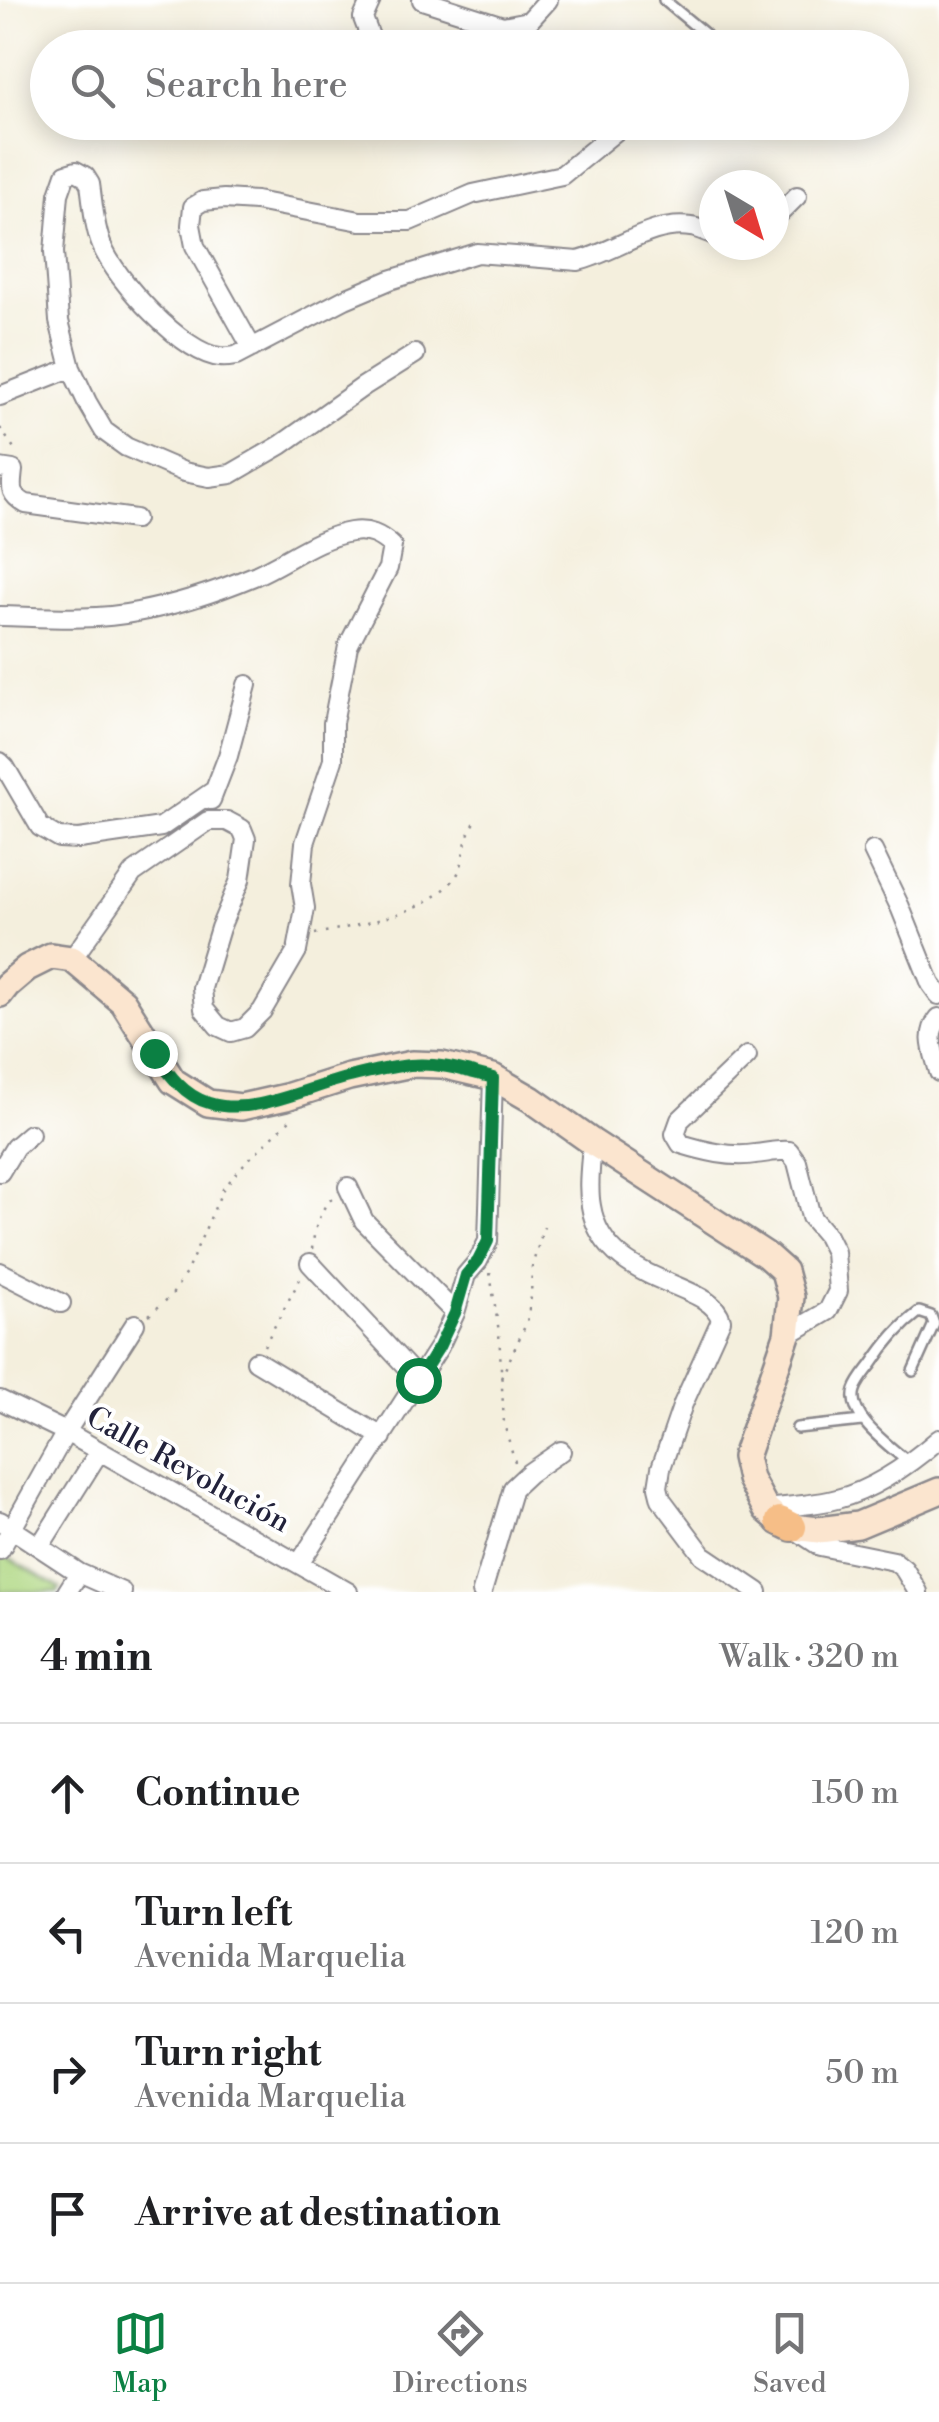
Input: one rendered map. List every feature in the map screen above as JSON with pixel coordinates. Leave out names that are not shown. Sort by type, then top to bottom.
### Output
[{"type":"main road","points":[[0,994],[27,968],[50,956],[72,960],[123,1002],[174,1081],[208,1103],[241,1108],[349,1077],[412,1064],[442,1065],[493,1078],[766,1254],[784,1271],[790,1297],[788,1336],[745,1457],[750,1478],[780,1519],[819,1530],[858,1526],[939,1491]]},
{"type":"street","points":[[368,30],[364,18],[370,0]]},
{"type":"street","points":[[422,0],[503,26],[529,21],[548,0]]},
{"type":"street","points":[[244,352],[195,246],[193,207],[224,199],[256,201],[360,222],[410,221],[474,194],[562,176],[605,140]]},
{"type":"street","points":[[415,354],[282,445],[231,474],[210,477],[184,472],[126,447],[104,432],[71,368],[58,322],[54,252],[58,194],[66,174],[76,171],[90,184],[101,244],[114,269],[144,305],[178,336],[218,358],[244,352],[345,298],[477,254],[578,261],[659,229],[699,230]]},
{"type":"street","points":[[789,203],[796,196]]},
{"type":"street","points":[[0,396],[71,368]]},
{"type":"street","points":[[7,469],[11,490],[26,504],[136,519]]},
{"type":"street","points":[[0,616],[66,618],[137,612],[257,575],[305,548],[353,531],[379,534],[392,546],[388,568],[348,646],[333,723],[333,760],[304,844],[301,884],[305,908],[296,951],[262,1011],[245,1028],[231,1032],[218,1026],[204,1009],[202,988],[240,880],[246,839],[242,829],[227,820],[208,820],[132,873],[72,960]]},
{"type":"street","points":[[208,820],[212,792],[228,756],[248,685]]},
{"type":"street","points":[[0,762],[40,827],[59,838],[79,839],[160,827],[212,792]]},
{"type":"street","points":[[873,852],[939,995]]},
{"type":"street","points":[[939,1018],[930,1030],[939,1072]]},
{"type":"street","points":[[747,1056],[680,1120],[675,1134],[681,1144],[706,1152],[752,1155],[789,1150],[798,1162],[811,1217],[835,1252],[838,1291],[828,1310],[788,1336]]},
{"type":"street","points":[[299,1564],[439,1347],[455,1313],[466,1275],[488,1241],[493,1078]]},
{"type":"street","points":[[0,1172],[15,1147],[30,1134]]},
{"type":"street","points":[[592,1142],[590,1206],[599,1232],[619,1256],[640,1272],[708,1300],[719,1310],[721,1320],[683,1404],[658,1487],[662,1499],[703,1555],[758,1592]]},
{"type":"street","points":[[348,1187],[364,1221],[455,1313]]},
{"type":"street","points":[[310,1264],[418,1380]]},
{"type":"street","points":[[6,1275],[62,1303]]},
{"type":"street","points":[[0,1550],[6,1524],[135,1324]]},
{"type":"street","points":[[256,1361],[382,1437]]},
{"type":"street","name":"Calle Revolución","points":[[0,1400],[66,1432],[348,1592]]},
{"type":"street","points":[[780,1519],[856,1492],[910,1464],[939,1439]]},
{"type":"street","points":[[482,1592],[513,1488],[561,1451]]},
{"type":"street","points":[[40,1546],[99,1452]]},
{"type":"street","points":[[780,1519],[820,1546],[894,1561],[904,1569],[918,1592]]},
{"type":"street","points":[[6,1524],[79,1572],[122,1592]]},
{"type":"street","points":[[67,1592],[79,1572]]},
{"type":"lane","points":[[529,21],[562,0]]},
{"type":"lane","points":[[664,0],[699,30]]},
{"type":"lane","points":[[910,1464],[862,1420],[854,1402],[855,1390],[882,1348],[918,1312],[931,1316],[934,1324],[913,1371]]},
{"type":"lane","points":[[797,1428],[862,1420]]},
{"type":"path","points":[[0,428],[16,450],[7,469]]},
{"type":"path","points":[[299,937],[388,917],[432,898],[447,888],[459,872],[467,837],[478,818]]},
{"type":"path","points":[[135,1324],[156,1312],[178,1285],[224,1188],[279,1130],[306,1108]]},
{"type":"path","points":[[256,1361],[310,1264],[313,1237],[327,1202],[348,1187]]},
{"type":"path","points":[[500,1380],[527,1322],[532,1266],[544,1227]]},
{"type":"path","points":[[488,1241],[499,1332],[504,1424],[516,1465]]},
{"type":"green space","points":[[3,1555],[60,1588],[58,1592],[0,1592]]},
{"type":"route","points":[[154,1053],[174,1081],[208,1103],[241,1108],[349,1077],[412,1064],[442,1065],[493,1078],[488,1241],[466,1275],[455,1313],[418,1380]]}]
